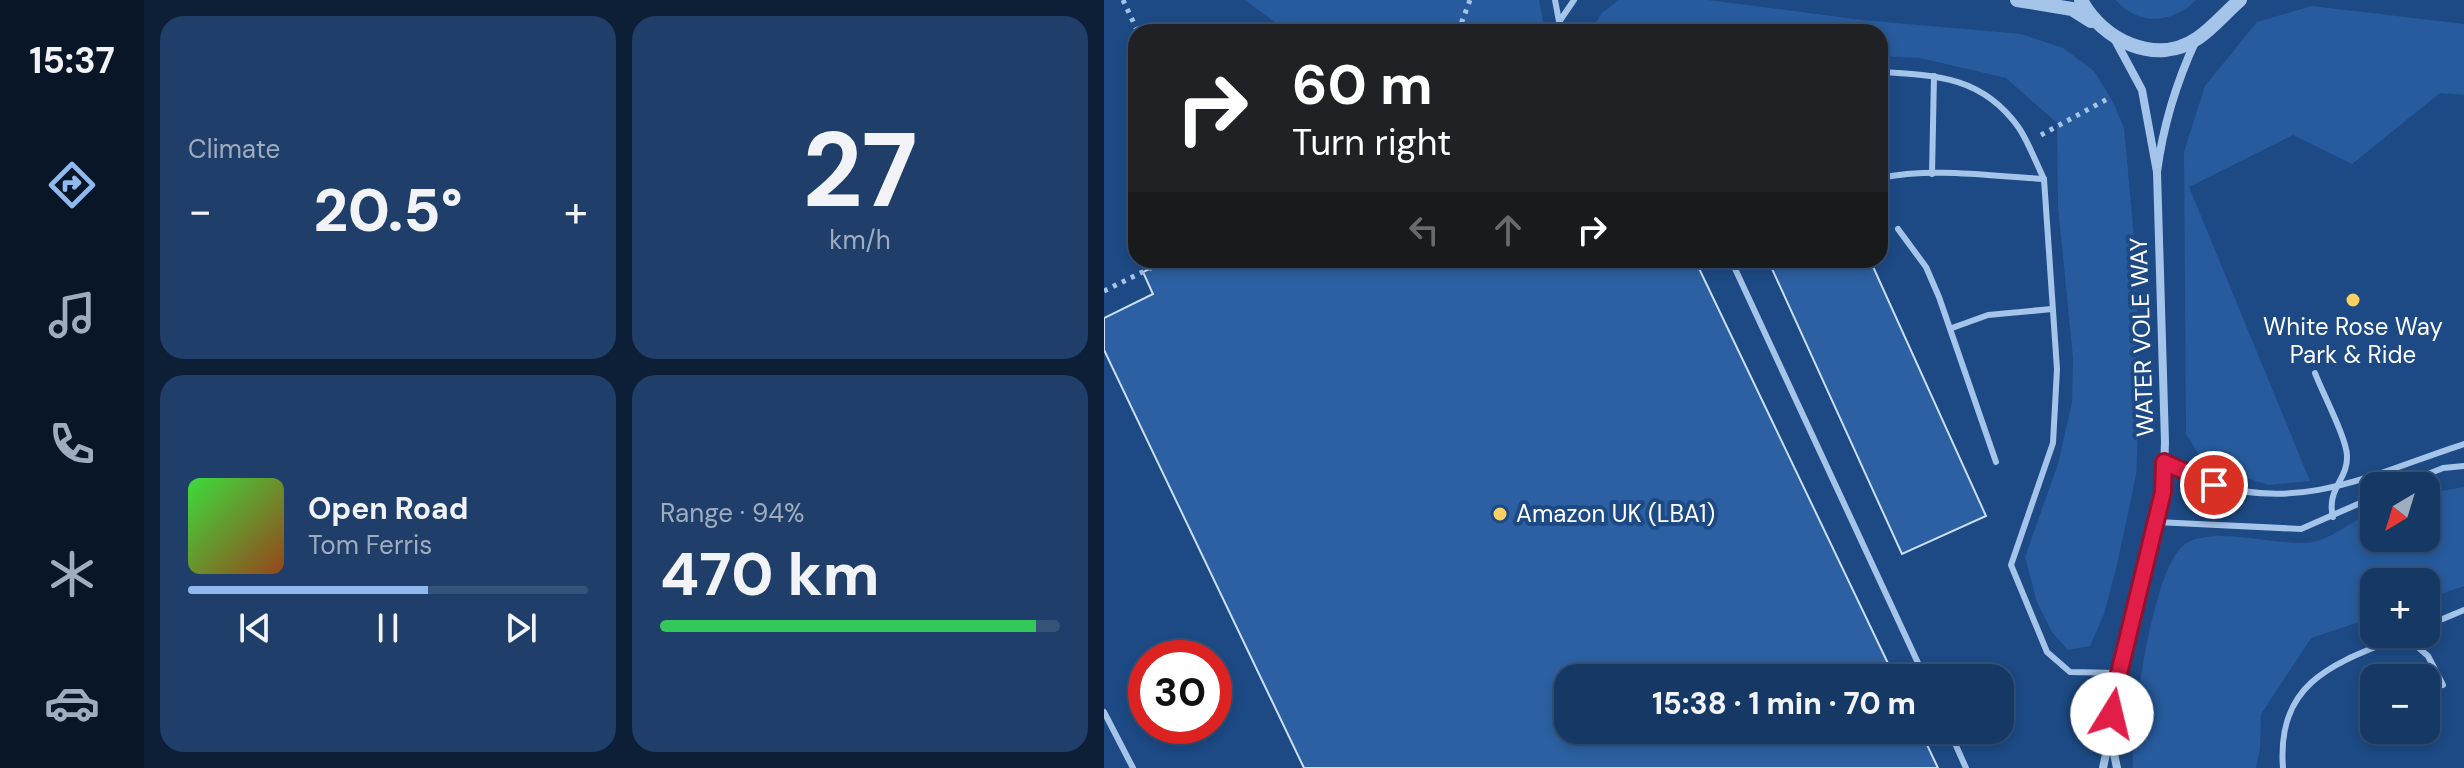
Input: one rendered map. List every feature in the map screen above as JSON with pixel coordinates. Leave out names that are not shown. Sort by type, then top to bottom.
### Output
[{"type":"street","points":[[2017,0],[2072,9],[2114,38],[2138,48],[2167,49],[2196,40],[2227,7],[2240,0]]},
{"type":"street","points":[[2081,0],[2098,26]]},
{"type":"street","name":"WATER VOLE WAY","points":[[2103,768],[2114,694],[2163,492],[2164,462],[2157,172],[2142,90],[2114,38]]},
{"type":"street","name":"WATER VOLE WAY","points":[[2157,172],[2174,91],[2196,40]]},
{"type":"street","name":"WATER VOLE WAY","points":[[2110,735],[2117,768]]},
{"type":"lane","points":[[1555,0],[1559,22]]},
{"type":"lane","points":[[1559,22],[1574,0]]},
{"type":"lane","points":[[1888,73],[1952,78],[1982,91],[2018,128],[2044,179],[2057,369],[2053,443],[2011,565],[2047,652],[2070,672],[2119,673]]},
{"type":"lane","points":[[1932,174],[1934,76]]},
{"type":"lane","points":[[1888,177],[1932,174],[2044,179]]},
{"type":"lane","points":[[1898,229],[1926,267],[1952,328],[1996,462]]},
{"type":"lane","points":[[1735,268],[1919,664]]},
{"type":"lane","points":[[1952,328],[1988,315],[2052,309]]},
{"type":"lane","points":[[2315,373],[2348,452],[2330,500],[2333,517]]},
{"type":"lane","points":[[2164,462],[2214,485],[2262,494],[2335,489],[2464,444]]},
{"type":"lane","points":[[2433,472],[2464,466]]},
{"type":"lane","points":[[2156,522],[2301,529],[2360,504]]},
{"type":"lane","points":[[2440,620],[2464,610]]},
{"type":"lane","points":[[2283,768],[2282,749],[2291,710],[2311,679],[2352,655],[2371,648]]},
{"type":"lane","points":[[2420,648],[2428,656],[2443,685]]},
{"type":"lane","points":[[1104,712],[1133,768]]},
{"type":"lane","points":[[1955,744],[1966,768]]},
{"type":"path","points":[[1123,0],[1134,24]]},
{"type":"path","points":[[1461,24],[1470,0]]},
{"type":"path","points":[[2026,143],[2111,97]]},
{"type":"path","points":[[1104,291],[1151,268]]},
{"type":"shaded area","points":[[1245,0],[1539,0],[1544,24],[1277,24]]},
{"type":"shaded area","points":[[1619,0],[1708,0],[1862,20],[2021,34],[2063,48],[2094,71],[2124,128],[2135,248],[2140,390],[2136,475],[2104,614],[2090,646],[2068,650],[2052,632],[2037,602],[2025,557],[2058,464],[2072,403],[2073,358],[2058,206],[2057,123],[2006,78],[1920,58],[1888,56],[1888,24],[1595,24],[1602,13]]},
{"type":"shaded area","points":[[2116,0],[2196,0],[2177,14],[2156,19],[2135,15]]},
{"type":"shaded area","points":[[2312,6],[2464,24],[2464,95],[2440,93],[2352,164],[2293,135],[2189,187],[2310,481],[2268,485],[2205,464],[2186,434],[2184,152],[2205,86],[2257,22]]},
{"type":"shaded area","points":[[2464,487],[2464,586],[2440,594],[2440,568],[2360,568],[2360,622],[2311,638],[2261,714],[2256,768],[2133,768],[2140,685],[2154,614],[2173,559],[2185,544],[2213,536],[2313,542],[2329,537],[2360,519],[2360,552],[2440,552],[2440,491]]},
{"type":"building","name":"Amazon UK (LBA1)","points":[[1151,268],[1699,268],[1888,664],[1554,664],[1554,744],[1927,744],[1938,768],[1304,768],[1104,350],[1104,318],[1153,294],[1143,272]]},
{"type":"building","points":[[1772,268],[1874,268],[1986,516],[1902,554]]},
{"type":"place","name":"White Rose Way Park & Ride","points":[[2353,300]]},
{"type":"place","name":"Amazon UK (LBA1)","points":[[1500,514]]},
{"type":"route","points":[[2112,714],[2114,694],[2163,492],[2164,462],[2214,485]]}]
